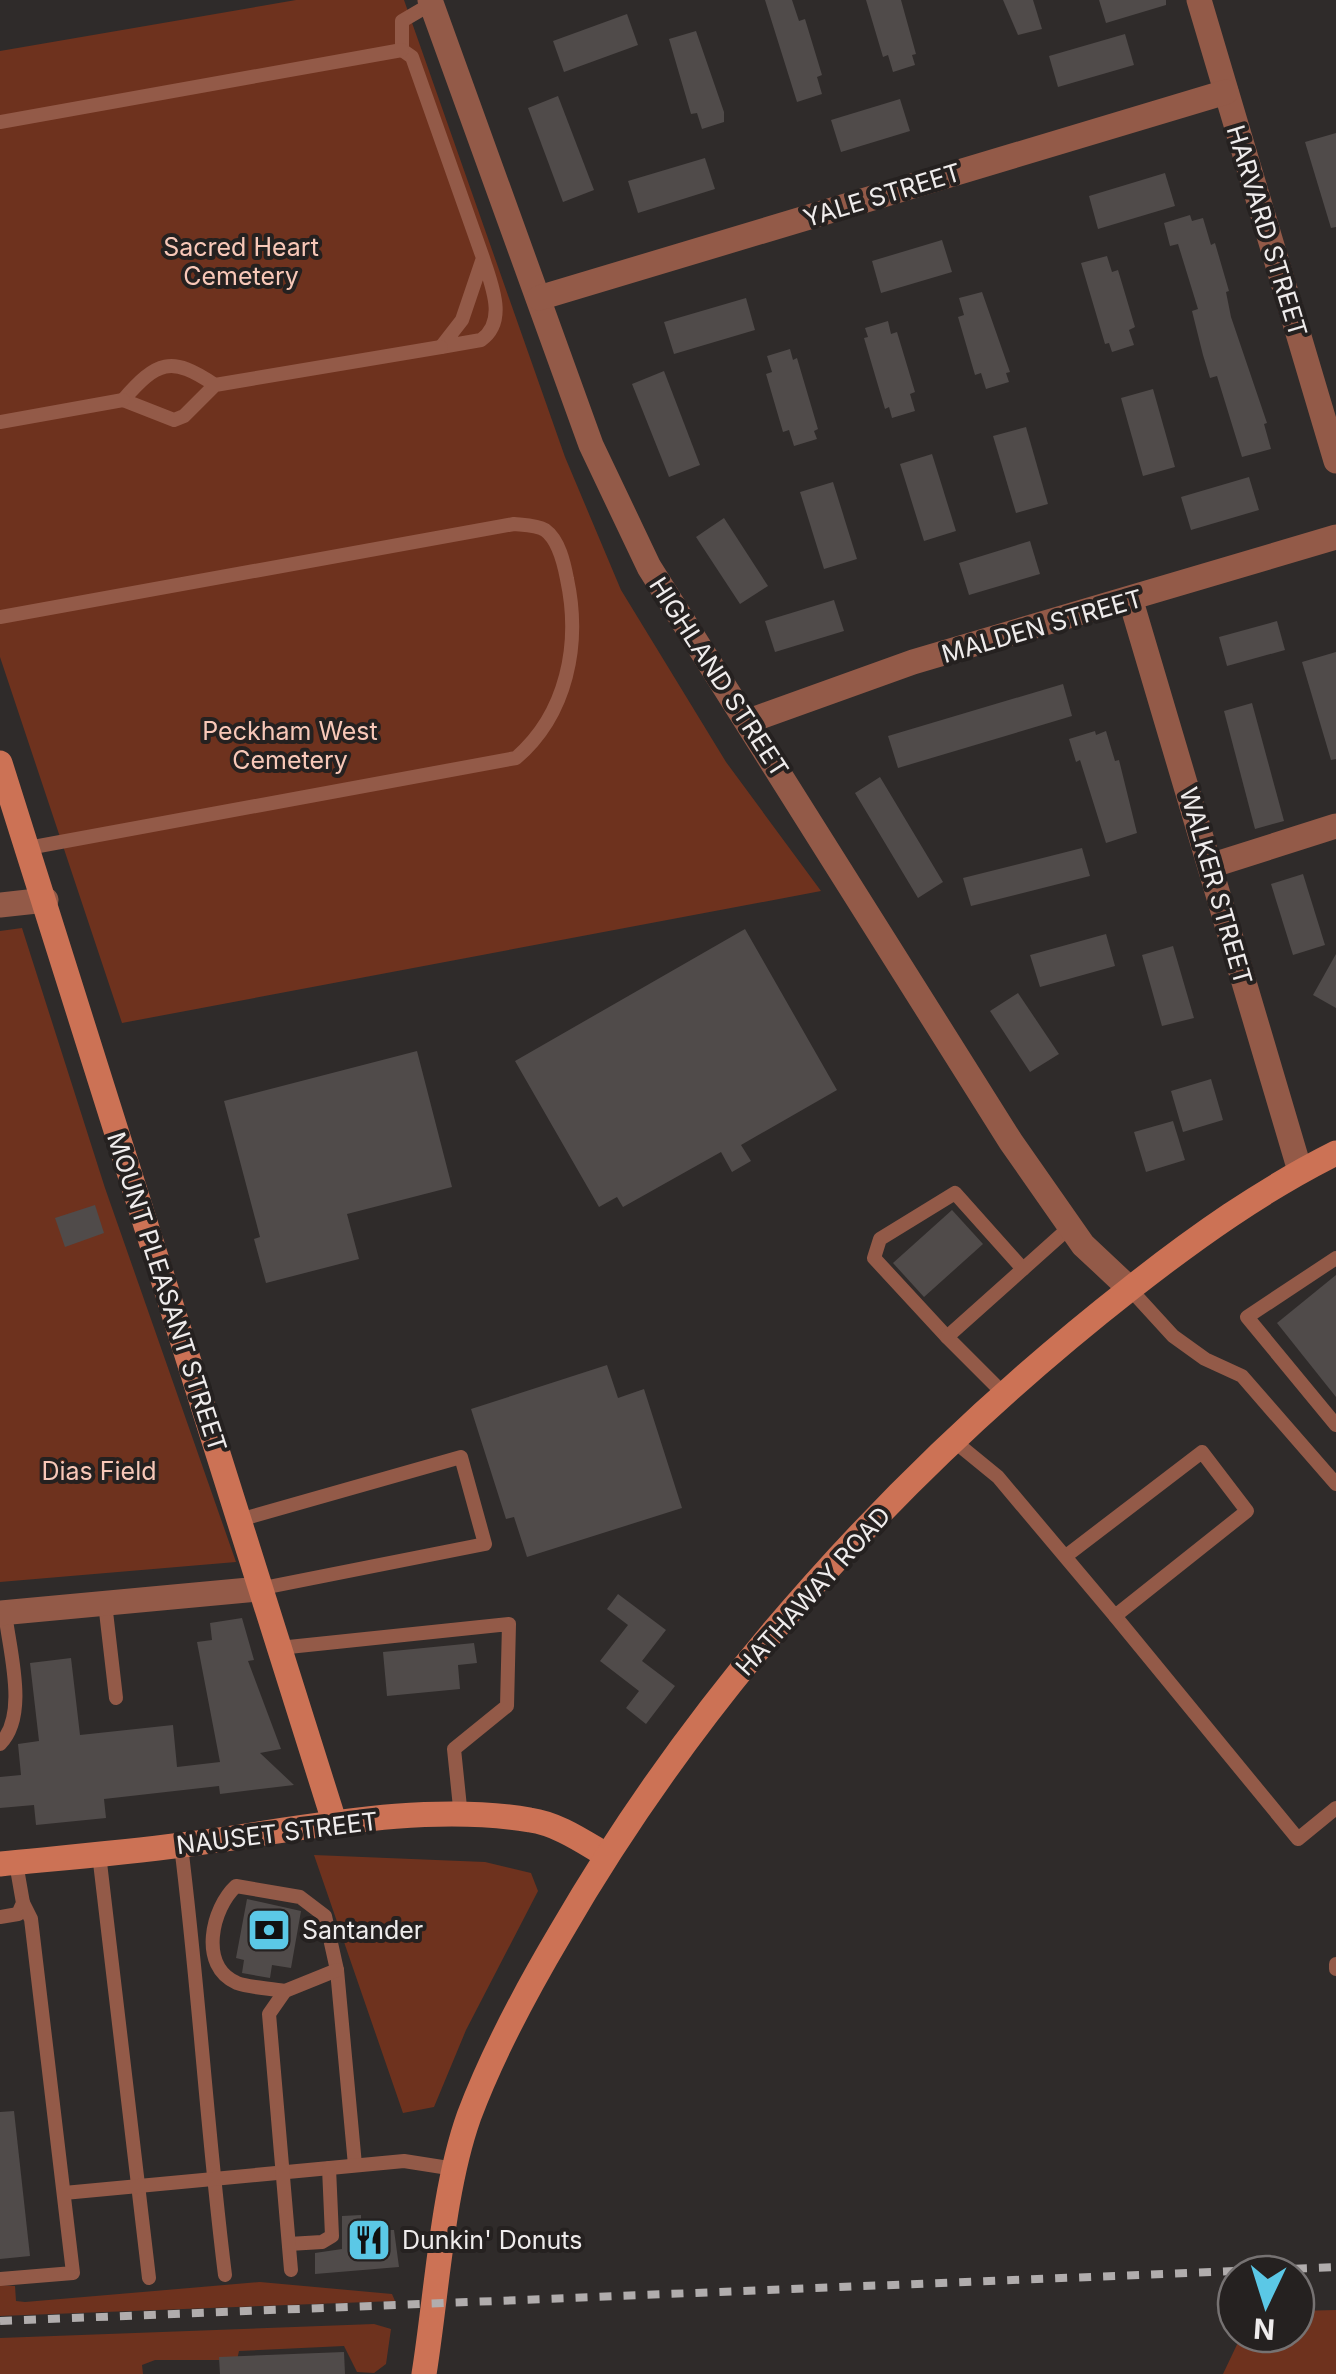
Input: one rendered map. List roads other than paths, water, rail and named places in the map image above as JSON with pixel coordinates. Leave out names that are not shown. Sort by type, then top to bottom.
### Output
[{"type":"main road","name":"MOUNT PLEASANT STREET","points":[[2,779],[46,900],[258,1589],[334,1821]]},
{"type":"main road","name":"HATHAWAY ROAD","points":[[455,2169],[470,2115],[504,2036],[606,1854],[684,1742],[771,1635],[954,1441],[1004,1394],[1130,1288],[1238,1209],[1336,1153]]},
{"type":"main road","name":"NAUSET STREET","points":[[8,1864],[181,1846],[334,1821],[461,1816],[531,1820],[567,1832],[606,1854]]},
{"type":"main road","points":[[424,2374],[455,2169]]},
{"type":"street","name":"HARVARD STREET","points":[[1200,0],[1336,461]]},
{"type":"street","name":"HIGHLAND STREET","points":[[430,2],[591,446],[622,516],[678,617],[749,721],[856,901],[1070,1227],[1083,1245],[1130,1288]]},
{"type":"street","name":"YALE STREET","points":[[539,298],[1226,92]]},
{"type":"street","name":"MALDEN STREET","points":[[749,721],[913,662],[1131,601],[1336,537]]},
{"type":"street","name":"WALKER STREET","points":[[1131,601],[1300,1171]]},
{"type":"street","points":[[1210,866],[1336,826]]},
{"type":"street","points":[[0,905],[46,900]]},
{"type":"street","points":[[3,1612],[258,1589]]},
{"type":"lane","points":[[402,50],[402,20],[430,2]]},
{"type":"lane","points":[[0,122],[402,50],[412,57],[496,302],[495,322],[481,340],[215,385],[174,420],[156,417],[123,400]]},
{"type":"lane","points":[[441,347],[462,320],[483,258]]},
{"type":"lane","points":[[0,422],[123,400],[152,371],[166,365],[191,369],[215,385]]},
{"type":"lane","points":[[0,617],[514,524],[543,528],[553,539],[570,591],[573,652],[564,684],[549,720],[516,758],[28,848]]},
{"type":"lane","points":[[1004,1394],[874,1258],[880,1239],[956,1193],[1024,1269]]},
{"type":"lane","points":[[947,1337],[1070,1227]]},
{"type":"lane","points":[[1336,1258],[1248,1316],[1336,1425]]},
{"type":"lane","points":[[1130,1288],[1173,1336],[1206,1359],[1242,1376],[1336,1484]]},
{"type":"lane","points":[[954,1441],[998,1477],[1298,1839],[1336,1808]]},
{"type":"lane","points":[[1066,1556],[1202,1452],[1247,1511],[1115,1616]]},
{"type":"lane","points":[[239,1520],[462,1458],[486,1544],[258,1589]]},
{"type":"lane","points":[[106,1603],[116,1698]]},
{"type":"lane","points":[[0,1744],[11,1733],[15,1706],[6,1672],[3,1612]]},
{"type":"lane","points":[[279,1648],[509,1624],[508,1706],[454,1749],[461,1816]]},
{"type":"lane","points":[[181,1846],[202,2020],[213,2179],[225,2275]]},
{"type":"lane","points":[[99,1854],[149,2278]]},
{"type":"lane","points":[[0,2279],[73,2273],[31,1919],[21,1908],[8,1864]]},
{"type":"lane","points":[[337,1970],[284,1991],[238,1983],[218,1968],[212,1945],[222,1899],[236,1886],[300,1897],[325,1916],[337,1970],[356,2165]]},
{"type":"lane","points":[[0,1917],[21,1908]]},
{"type":"lane","points":[[284,1991],[269,2014],[291,2270]]},
{"type":"lane","points":[[64,2193],[404,2161],[455,2169]]},
{"type":"lane","points":[[289,2244],[322,2242],[332,2236],[329,2168]]},
{"type":"railway","points":[[0,2321],[1336,2267]]},
{"type":"place","name":"Santander","points":[[269,1930]]},
{"type":"place","name":"Dunkin' Donuts","points":[[369,2240]]},
{"type":"park label","name":"Sacred Heart Cemetery","points":[[241,262]]},
{"type":"park label","name":"Peckham West Cemetery","points":[[290,746]]},
{"type":"park label","name":"Dias Field","points":[[99,1471]]}]
